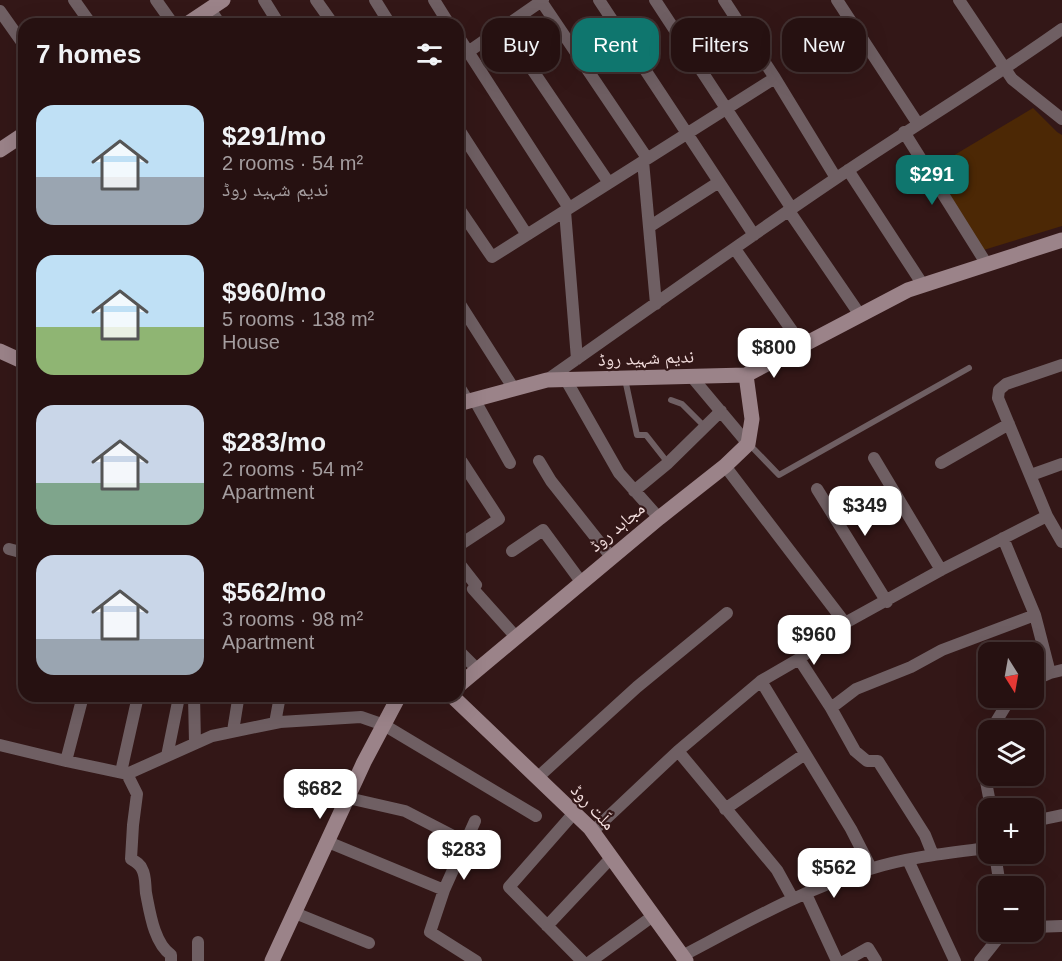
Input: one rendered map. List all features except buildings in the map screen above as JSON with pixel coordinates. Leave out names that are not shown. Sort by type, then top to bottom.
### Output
[{"type":"street","points":[[74,0],[87,18]]},
{"type":"street","points":[[156,0],[169,18]]},
{"type":"street","points":[[196,18],[223,0]]},
{"type":"street","points":[[264,0],[275,18]]},
{"type":"street","points":[[316,0],[329,18]]},
{"type":"street","points":[[375,0],[386,18]]},
{"type":"street","points":[[434,0],[445,18]]},
{"type":"street","points":[[599,0],[754,236]]},
{"type":"street","points":[[655,0],[860,315]]},
{"type":"street","points":[[724,0],[836,178]]},
{"type":"street","points":[[837,0],[918,124]]},
{"type":"street","points":[[959,0],[1012,79],[1062,119]]},
{"type":"street","points":[[518,18],[542,1],[645,160],[656,304]]},
{"type":"street","points":[[210,9],[216,18]]},
{"type":"street","points":[[0,11],[18,36]]},
{"type":"street","points":[[547,380],[836,178],[904,132],[1005,69],[1062,29]]},
{"type":"street","points":[[468,52],[482,43]]},
{"type":"street","points":[[464,46],[567,209],[577,359]]},
{"type":"street","points":[[534,72],[609,183]]},
{"type":"street","points":[[464,216],[492,257],[775,78]]},
{"type":"street","points":[[904,132],[986,263]]},
{"type":"street","points":[[464,137],[527,235]]},
{"type":"street","points":[[0,150],[18,138]]},
{"type":"street","points":[[848,170],[923,285]]},
{"type":"street","points":[[649,227],[719,182]]},
{"type":"street","name":"ندیم شہید روڈ","points":[[466,401],[547,380],[746,375],[908,290],[1062,240]]},
{"type":"street","points":[[735,249],[802,345]]},
{"type":"street","points":[[464,310],[514,389]]},
{"type":"street","points":[[0,351],[18,359]]},
{"type":"street","points":[[1062,365],[1006,384],[999,390],[999,398],[1047,516],[1062,542]]},
{"type":"street","points":[[746,375],[752,419],[748,444]]},
{"type":"street","points":[[692,376],[748,444]]},
{"type":"street","points":[[566,380],[619,473],[659,518]]},
{"type":"street","points":[[466,401],[510,463]]},
{"type":"street","points":[[634,491],[668,463],[721,411]]},
{"type":"street","points":[[941,464],[1009,424]]},
{"type":"street","name":"مجاہد روڈ","points":[[464,681],[725,466],[748,444]]},
{"type":"street","points":[[874,458],[941,570]]},
{"type":"street","points":[[540,460],[550,481],[612,558]]},
{"type":"street","points":[[1031,475],[1062,464]]},
{"type":"street","points":[[464,465],[499,519],[464,542]]},
{"type":"street","points":[[725,466],[845,623]]},
{"type":"street","points":[[817,489],[887,602]]},
{"type":"street","points":[[592,832],[678,751],[761,681],[799,659],[845,623],[887,602],[941,570],[1047,516]]},
{"type":"street","points":[[512,551],[543,531],[582,582]]},
{"type":"street","points":[[1003,538],[1056,671]]},
{"type":"street","points":[[9,549],[18,551]]},
{"type":"street","points":[[464,570],[476,585],[472,589],[516,637]]},
{"type":"street","points":[[537,778],[637,687],[727,613]]},
{"type":"street","points":[[831,708],[856,689],[911,667],[942,650],[1035,615]]},
{"type":"street","points":[[464,656],[477,669]]},
{"type":"street","points":[[799,659],[831,708],[855,751],[867,761],[878,761],[925,835],[933,855]]},
{"type":"street","points":[[761,681],[851,830],[871,868]]},
{"type":"street","points":[[66,761],[81,702]]},
{"type":"street","points":[[137,702],[124,773],[137,794],[131,859],[138,863],[143,871],[155,930],[163,950],[171,955],[171,961]]},
{"type":"street","points":[[167,756],[178,702]]},
{"type":"street","points":[[194,702],[195,743]]},
{"type":"street","points":[[233,731],[238,702]]},
{"type":"street","points":[[275,723],[279,702]]},
{"type":"street","points":[[272,961],[396,702]]},
{"type":"street","name":"ملّت روڈ","points":[[458,702],[592,832],[684,959]]},
{"type":"street","points":[[0,745],[124,773],[212,736],[233,731],[275,723],[361,717],[384,725],[536,816]]},
{"type":"street","points":[[678,751],[777,870],[793,899]]},
{"type":"street","points":[[725,809],[805,754]]},
{"type":"street","points":[[348,798],[405,811],[465,842]]},
{"type":"street","points":[[574,813],[509,887],[582,961]]},
{"type":"street","points":[[1044,819],[1062,815]]},
{"type":"street","points":[[475,821],[444,891],[430,932],[476,961]]},
{"type":"street","points":[[328,842],[444,891]]},
{"type":"street","points":[[684,959],[793,899],[871,868],[933,855],[978,849]]},
{"type":"street","points":[[547,926],[611,858]]},
{"type":"street","points":[[908,860],[955,961]]},
{"type":"street","points":[[806,894],[837,961]]},
{"type":"street","points":[[295,913],[369,943]]},
{"type":"street","points":[[591,961],[653,916]]},
{"type":"street","points":[[1044,927],[1062,926]]},
{"type":"street","points":[[198,942],[198,961]]},
{"type":"street","points":[[980,961],[995,942]]},
{"type":"street","points":[[845,961],[868,948],[876,961]]},
{"type":"lane","points":[[748,444],[779,475],[969,368]]},
{"type":"lane","points":[[625,378],[637,435],[646,435],[668,463]]},
{"type":"lane","points":[[671,400],[682,404],[705,427]]},
{"type":"shaded area","points":[[1033,108],[1062,135],[1062,226],[977,252],[931,169]]}]
